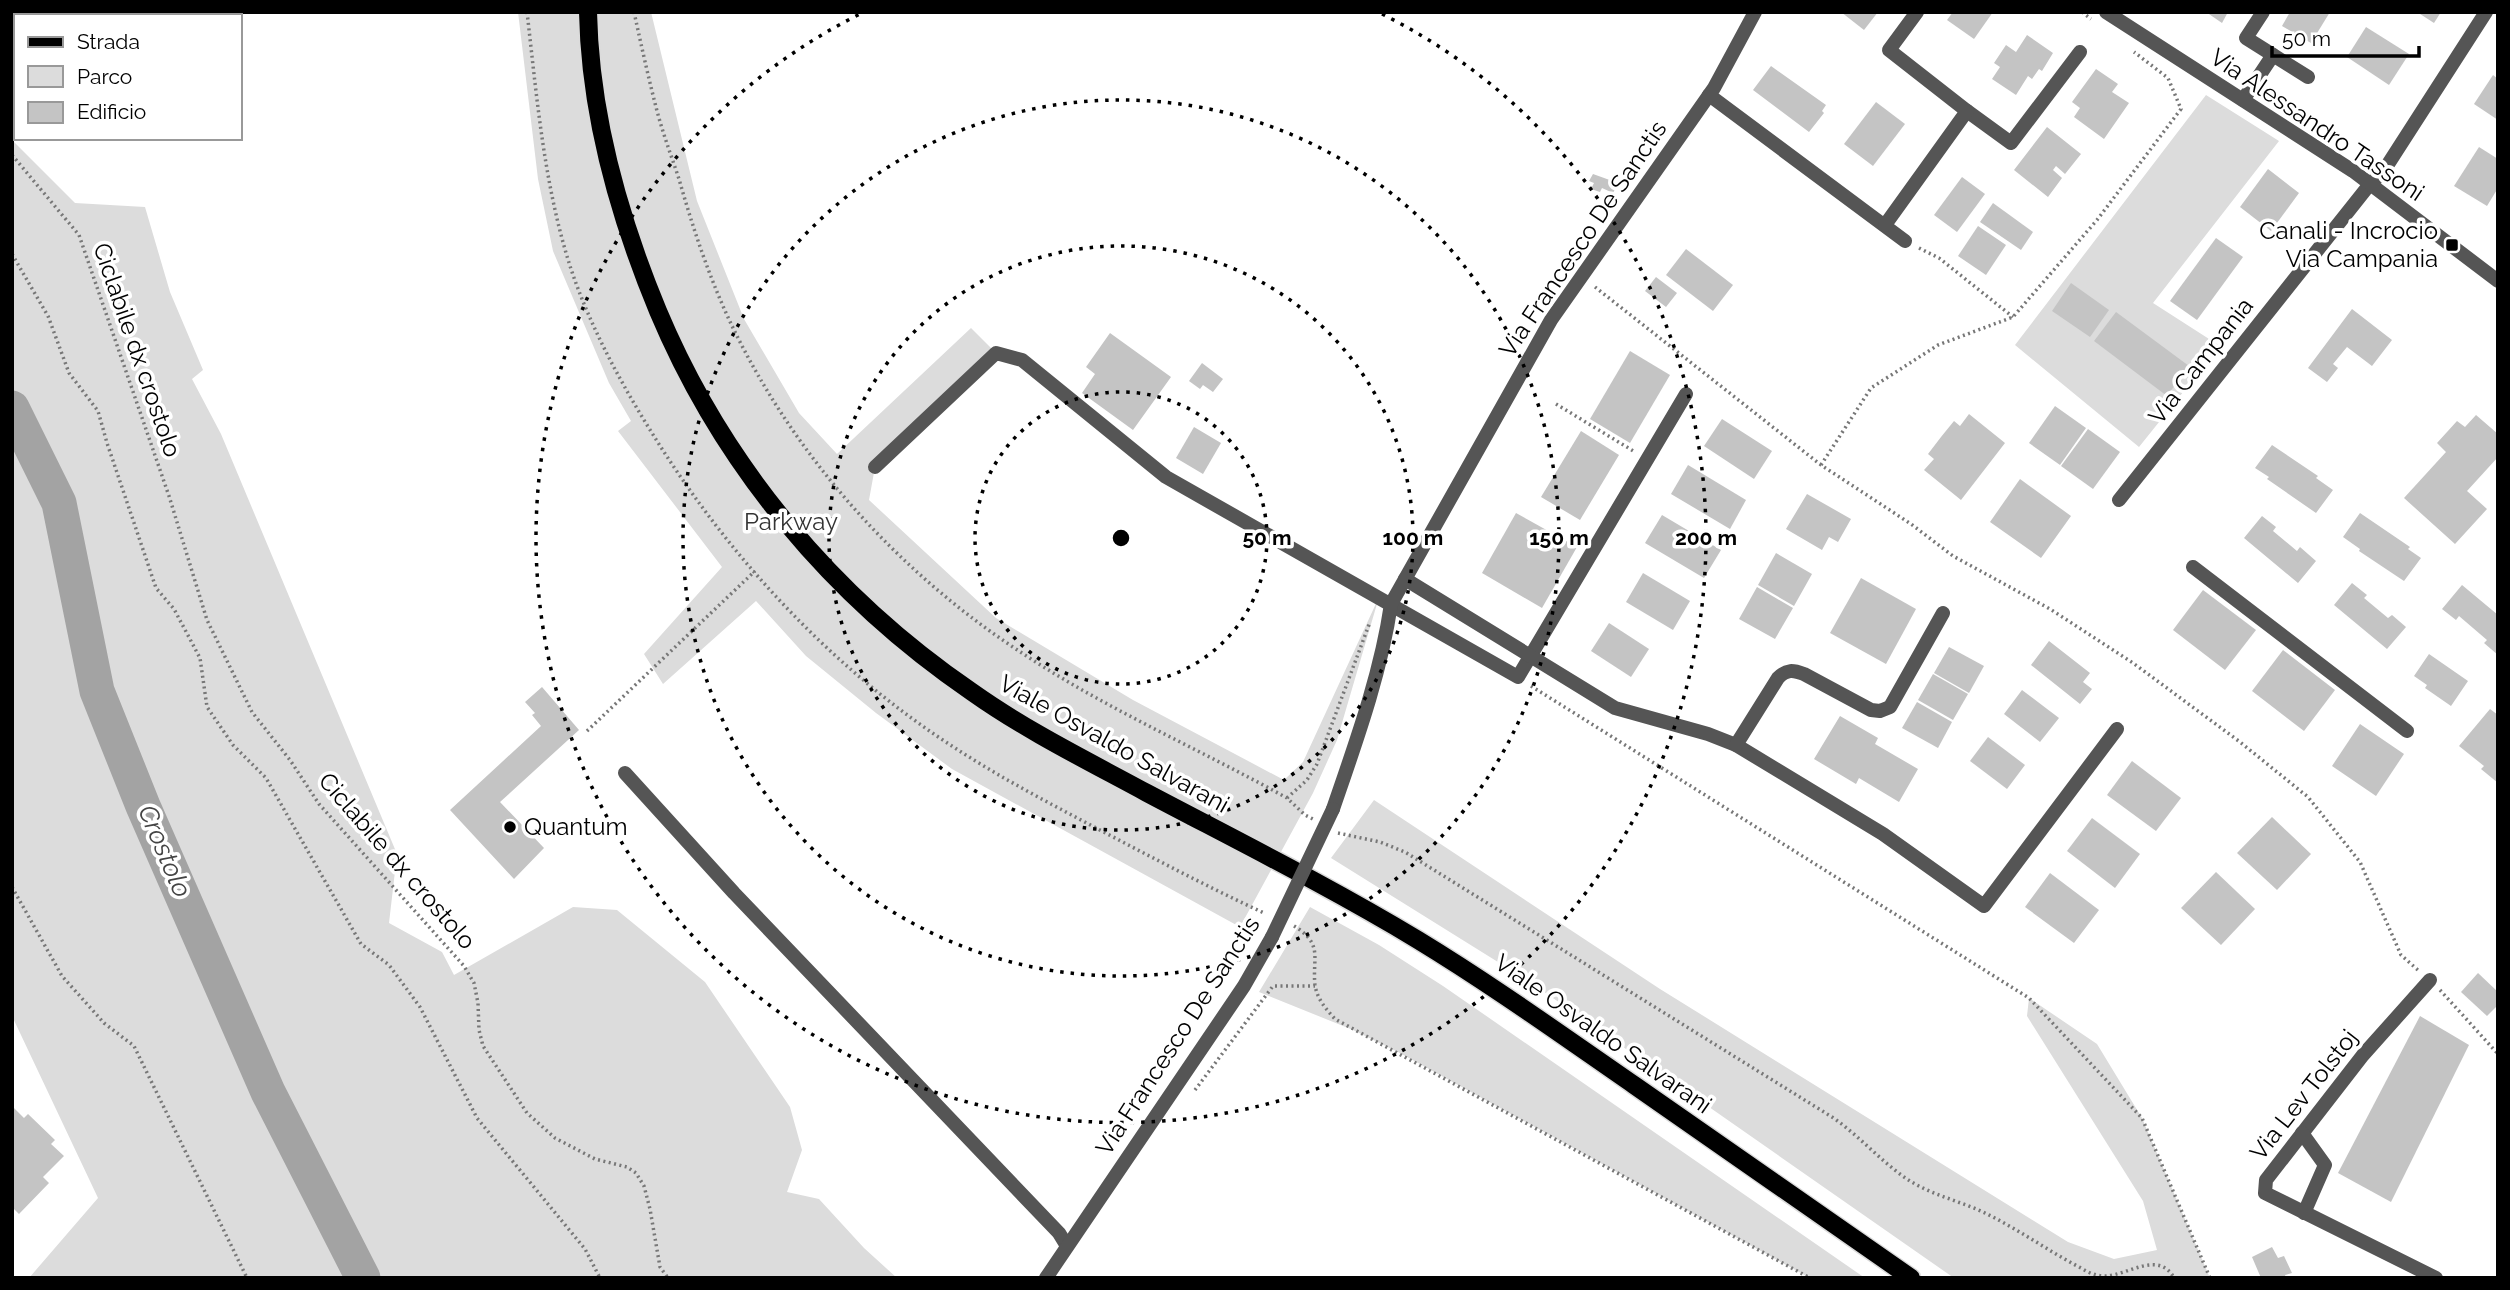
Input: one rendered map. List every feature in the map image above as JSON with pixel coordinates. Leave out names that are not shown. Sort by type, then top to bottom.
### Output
[{"type":"main road","name":"Viale Osvaldo Salvarani","points":[[589,12],[597,94],[618,204],[635,256],[666,329],[714,423],[744,468],[775,511],[855,597],[926,659],[1013,719],[1330,889],[1471,974],[1911,1278]]},
{"type":"street","name":"Via Francesco De Sanctis","points":[[1046,1278],[1244,986],[1272,937],[1333,808],[1360,730],[1388,625],[1385,600],[1405,579],[1551,320],[1709,95],[1755,12]]},
{"type":"street","points":[[1917,12],[1889,51],[2011,143],[2080,52]]},
{"type":"street","name":"Via Alessandro Tassoni","points":[[2106,12],[2370,184],[2498,281]]},
{"type":"street","points":[[2263,12],[2246,38],[2308,77]]},
{"type":"street","name":"Via Campania","points":[[2119,500],[2370,184],[2383,172],[2486,12]]},
{"type":"street","points":[[2242,100],[2273,55]]},
{"type":"street","points":[[1709,95],[1905,241]]},
{"type":"street","points":[[1885,225],[1967,111]]},
{"type":"street","points":[[875,467],[996,353],[1022,360],[1166,477],[1518,677],[1686,394]]},
{"type":"street","points":[[2193,567],[2407,731]]},
{"type":"street","points":[[1405,579],[1615,708],[1708,734],[1736,745],[1883,834],[1984,906],[2117,729]]},
{"type":"street","points":[[1736,745],[1783,672],[1793,670],[1804,674],[1871,710],[1880,711],[1890,707],[1943,612]]},
{"type":"street","points":[[625,773],[734,893],[1059,1233],[1067,1246]]},
{"type":"street","name":"Via Lev Tolstoj","points":[[2430,980],[2363,1055],[2302,1133],[2266,1180],[2265,1194],[2436,1278]]},
{"type":"street","points":[[2302,1133],[2325,1165],[2304,1213]]},
{"type":"path","points":[[2082,12],[2093,20]]},
{"type":"path","points":[[1821,465],[1871,388],[1938,345],[2013,317],[2097,220],[2181,109],[2168,78],[2125,45]]},
{"type":"path","name":"Ciclabile dx crostolo","points":[[12,155],[79,235],[169,496],[207,620],[252,712],[290,760],[319,804],[464,966],[474,983],[479,1030],[484,1046],[527,1113],[555,1138],[595,1159],[627,1167],[636,1173],[650,1209],[660,1267],[668,1278]]},
{"type":"path","points":[[1905,241],[1939,258],[2013,317]]},
{"type":"path","points":[[12,254],[48,317],[69,373],[99,411],[107,443],[156,588],[174,609],[200,658],[207,707],[233,745],[266,778],[361,944],[388,965],[420,1007],[477,1118],[585,1248],[600,1278]]},
{"type":"path","points":[[1582,276],[1821,465],[1911,524],[1953,556],[2050,609],[2133,663],[2240,742],[2308,797],[2360,862],[2401,955],[2430,980],[2498,1054]]},
{"type":"path","points":[[1556,404],[1647,460]]},
{"type":"path","points":[[587,731],[755,571]]},
{"type":"path","points":[[1317,821],[1305,815],[1287,798],[1307,780],[1317,764],[1385,600]]},
{"type":"path","points":[[1518,677],[2029,998],[2142,1118],[2210,1278]]},
{"type":"path","points":[[1328,827],[1340,834],[1380,842],[1405,852],[1849,1128],[1910,1181],[1997,1219],[2095,1275],[2118,1273],[2145,1264],[2170,1271],[2174,1278]]},
{"type":"path","points":[[12,887],[62,976],[104,1023],[134,1046],[247,1278]]},
{"type":"path","points":[[1169,1094],[1186,1096],[1197,1089],[1272,986],[1315,986],[1323,1007],[1353,1030],[1398,1052],[1810,1278]]},
{"type":"green space","name":"Parkway","points":[[518,12],[651,12],[697,201],[744,319],[799,413],[837,454],[971,328],[996,353],[875,467],[869,500],[996,618],[1133,700],[1284,780],[1303,762],[1379,597],[1337,740],[1313,793],[1240,927],[952,769],[876,713],[806,656],[756,601],[663,684],[644,654],[722,567],[618,431],[631,421],[609,383],[553,251],[538,179]]},
{"type":"green space","points":[[2206,95],[2279,141],[2153,303],[2220,346],[2139,447],[2015,345]]},
{"type":"green space","points":[[12,140],[75,203],[145,207],[170,292],[203,370],[192,379],[221,434],[397,854],[389,923],[442,952],[454,975],[573,907],[617,910],[705,982],[790,1107],[802,1150],[787,1192],[819,1199],[864,1248],[897,1278],[29,1278],[98,1198],[12,1016]]},
{"type":"green space","points":[[1374,800],[1660,989],[2068,1242],[2114,1259],[2157,1250],[2143,1201],[2027,1016],[2029,998],[2097,1044],[2142,1118],[2210,1278],[1954,1278],[1530,982],[1331,858]]},
{"type":"green space","points":[[1310,907],[1379,945],[1443,986],[1865,1278],[1810,1278],[1398,1052],[1353,1030],[1259,992]]},
{"type":"building","points":[[1841,12],[1878,12],[1864,30]]},
{"type":"building","points":[[1953,12],[1993,12],[1974,39],[1947,20]]},
{"type":"building","points":[[2206,12],[2228,12],[2222,23]]},
{"type":"building","points":[[2290,12],[2330,12],[2311,43],[2282,26]]},
{"type":"building","points":[[2417,12],[2441,12],[2434,23]]},
{"type":"building","points":[[2366,27],[2409,54],[2389,85],[2347,57]]},
{"type":"building","points":[[2027,35],[2053,53],[2042,71],[2039,69],[2032,79],[2028,76],[2016,95],[1992,79],[2000,67],[1994,63],[2006,45],[2016,52]]},
{"type":"building","points":[[1771,66],[1826,105],[1822,111],[1824,113],[1809,132],[1753,90]]},
{"type":"building","points":[[2096,69],[2118,84],[2112,92],[2129,103],[2104,139],[2074,117],[2080,108],[2072,102]]},
{"type":"building","points":[[2493,75],[2498,79],[2498,120],[2474,104]]},
{"type":"building","points":[[1876,102],[1905,124],[1873,166],[1844,144]]},
{"type":"building","points":[[2047,127],[2081,154],[2065,174],[2056,166],[2053,170],[2062,178],[2048,197],[2014,170]]},
{"type":"building","points":[[2479,147],[2498,159],[2498,188],[2487,206],[2454,186]]},
{"type":"building","points":[[2268,169],[2299,193],[2271,231],[2240,207]]},
{"type":"building","points":[[1593,174],[1618,183],[1613,193],[1602,188],[1600,192],[1591,189],[1594,183],[1589,181]]},
{"type":"building","points":[[1962,177],[1985,194],[1957,232],[1934,215]]},
{"type":"building","points":[[1993,203],[2033,232],[2021,250],[1980,222]]},
{"type":"building","points":[[1978,226],[2006,245],[1986,275],[1958,256]]},
{"type":"building","points":[[2216,238],[2243,257],[2197,320],[2170,301]]},
{"type":"building","points":[[1686,249],[1733,285],[1713,311],[1666,275]]},
{"type":"building","points":[[1656,277],[1677,293],[1666,307],[1645,291]]},
{"type":"building","points":[[2071,283],[2109,310],[2090,337],[2052,311]]},
{"type":"building","points":[[2352,309],[2392,340],[2372,366],[2347,347],[2333,364],[2338,368],[2327,382],[2308,368]]},
{"type":"building","points":[[2116,312],[2189,366],[2167,396],[2094,341]]},
{"type":"building","points":[[1110,333],[1171,377],[1133,430],[1082,393],[1095,374],[1086,367]]},
{"type":"building","points":[[1630,351],[1670,375],[1630,443],[1590,419]]},
{"type":"building","points":[[1202,363],[1223,379],[1213,392],[1203,385],[1200,389],[1189,381]]},
{"type":"building","points":[[2055,406],[2086,428],[2060,465],[2029,443]]},
{"type":"building","points":[[1969,414],[2005,443],[1961,500],[1924,470],[1934,459],[1928,454],[1941,437],[1954,421],[1960,426]]},
{"type":"building","points":[[2476,415],[2498,434],[2498,457],[2467,491],[2487,509],[2455,544],[2404,498],[2446,452],[2437,443],[2457,421],[2465,427]]},
{"type":"building","points":[[1722,419],[1772,451],[1754,479],[1704,446]]},
{"type":"building","points":[[1194,427],[1221,443],[1203,474],[1176,458]]},
{"type":"building","points":[[2088,429],[2120,452],[2093,489],[2061,466]]},
{"type":"building","points":[[1581,431],[1619,455],[1580,520],[1541,497]]},
{"type":"building","points":[[2272,445],[2318,476],[2316,478],[2333,490],[2316,513],[2255,468]]},
{"type":"building","points":[[1688,465],[1746,500],[1730,529],[1671,494]]},
{"type":"building","points":[[2020,479],[2071,516],[2041,558],[1990,522]]},
{"type":"building","points":[[1807,494],[1851,519],[1838,542],[1829,537],[1822,550],[1786,529]]},
{"type":"building","points":[[1516,513],[1577,547],[1542,608],[1482,573]]},
{"type":"building","points":[[2360,513],[2410,547],[2408,549],[2421,558],[2404,581],[2343,537]]},
{"type":"building","points":[[1662,515],[1721,550],[1704,578],[1645,543]]},
{"type":"building","points":[[2262,516],[2276,527],[2273,531],[2297,551],[2300,547],[2316,561],[2298,583],[2244,538]]},
{"type":"building","points":[[1776,553],[1812,574],[1794,606],[1758,585]]},
{"type":"building","points":[[1643,573],[1690,601],[1673,630],[1626,602]]},
{"type":"building","points":[[1861,578],[1916,609],[1886,664],[1830,633]]},
{"type":"building","points":[[2352,583],[2367,595],[2364,598],[2388,618],[2392,615],[2406,627],[2387,649],[2334,605]]},
{"type":"building","points":[[2462,585],[2498,615],[2498,655],[2484,643],[2487,640],[2459,616],[2456,620],[2442,609]]},
{"type":"building","points":[[1757,587],[1793,608],[1775,639],[1739,619]]},
{"type":"building","points":[[2203,590],[2256,630],[2225,670],[2173,630]]},
{"type":"building","points":[[1609,623],[1649,649],[1631,677],[1591,651]]},
{"type":"building","points":[[2049,641],[2090,673],[2083,682],[2092,689],[2080,704],[2031,665]]},
{"type":"building","points":[[1949,647],[1984,666],[1969,693],[1934,673]]},
{"type":"building","points":[[2283,650],[2335,690],[2304,731],[2252,691]]},
{"type":"building","points":[[2429,654],[2468,681],[2451,706],[2425,688],[2427,685],[2414,676]]},
{"type":"building","points":[[1933,674],[1968,694],[1953,720],[1918,700]]},
{"type":"building","points":[[542,687],[579,730],[500,802],[544,848],[514,879],[450,810],[541,726],[532,715],[535,713],[525,702]]},
{"type":"building","points":[[2022,690],[2059,718],[2040,742],[2004,714]]},
{"type":"building","points":[[1917,702],[1952,722],[1938,748],[1902,728]]},
{"type":"building","points":[[2490,709],[2498,715],[2498,783],[2481,769],[2484,766],[2459,746]]},
{"type":"building","points":[[1840,716],[1878,738],[1875,744],[1918,769],[1899,802],[1859,778],[1856,784],[1814,759]]},
{"type":"building","points":[[2360,724],[2404,754],[2376,796],[2332,766]]},
{"type":"building","points":[[1988,737],[2025,765],[2007,789],[1970,761]]},
{"type":"building","points":[[2132,761],[2181,798],[2156,831],[2107,795]]},
{"type":"building","points":[[2272,817],[2311,854],[2277,890],[2237,853]]},
{"type":"building","points":[[2092,818],[2140,854],[2115,888],[2067,851]]},
{"type":"building","points":[[2216,872],[2255,909],[2221,945],[2181,908]]},
{"type":"building","points":[[2050,873],[2099,910],[2074,943],[2025,907]]},
{"type":"building","points":[[2478,973],[2498,992],[2498,1005],[2487,1016],[2461,992]]},
{"type":"building","points":[[2420,1016],[2469,1045],[2391,1202],[2338,1173]]},
{"type":"building","points":[[12,1106],[24,1118],[28,1114],[55,1140],[51,1144],[64,1156],[43,1177],[49,1183],[19,1214],[12,1207]]},
{"type":"building","points":[[2272,1247],[2278,1258],[2284,1256],[2292,1273],[2285,1275],[2286,1278],[2261,1278],[2252,1257]]},
{"type":"waterway","name":"Crostolo","points":[[12,408],[59,503],[97,691],[143,806],[268,1092],[363,1278]]},
{"type":"place","name":"Canali - Incrocio Via Campania","points":[[2452,245]]},
{"type":"place","name":"Quantum","points":[[510,827]]}]
